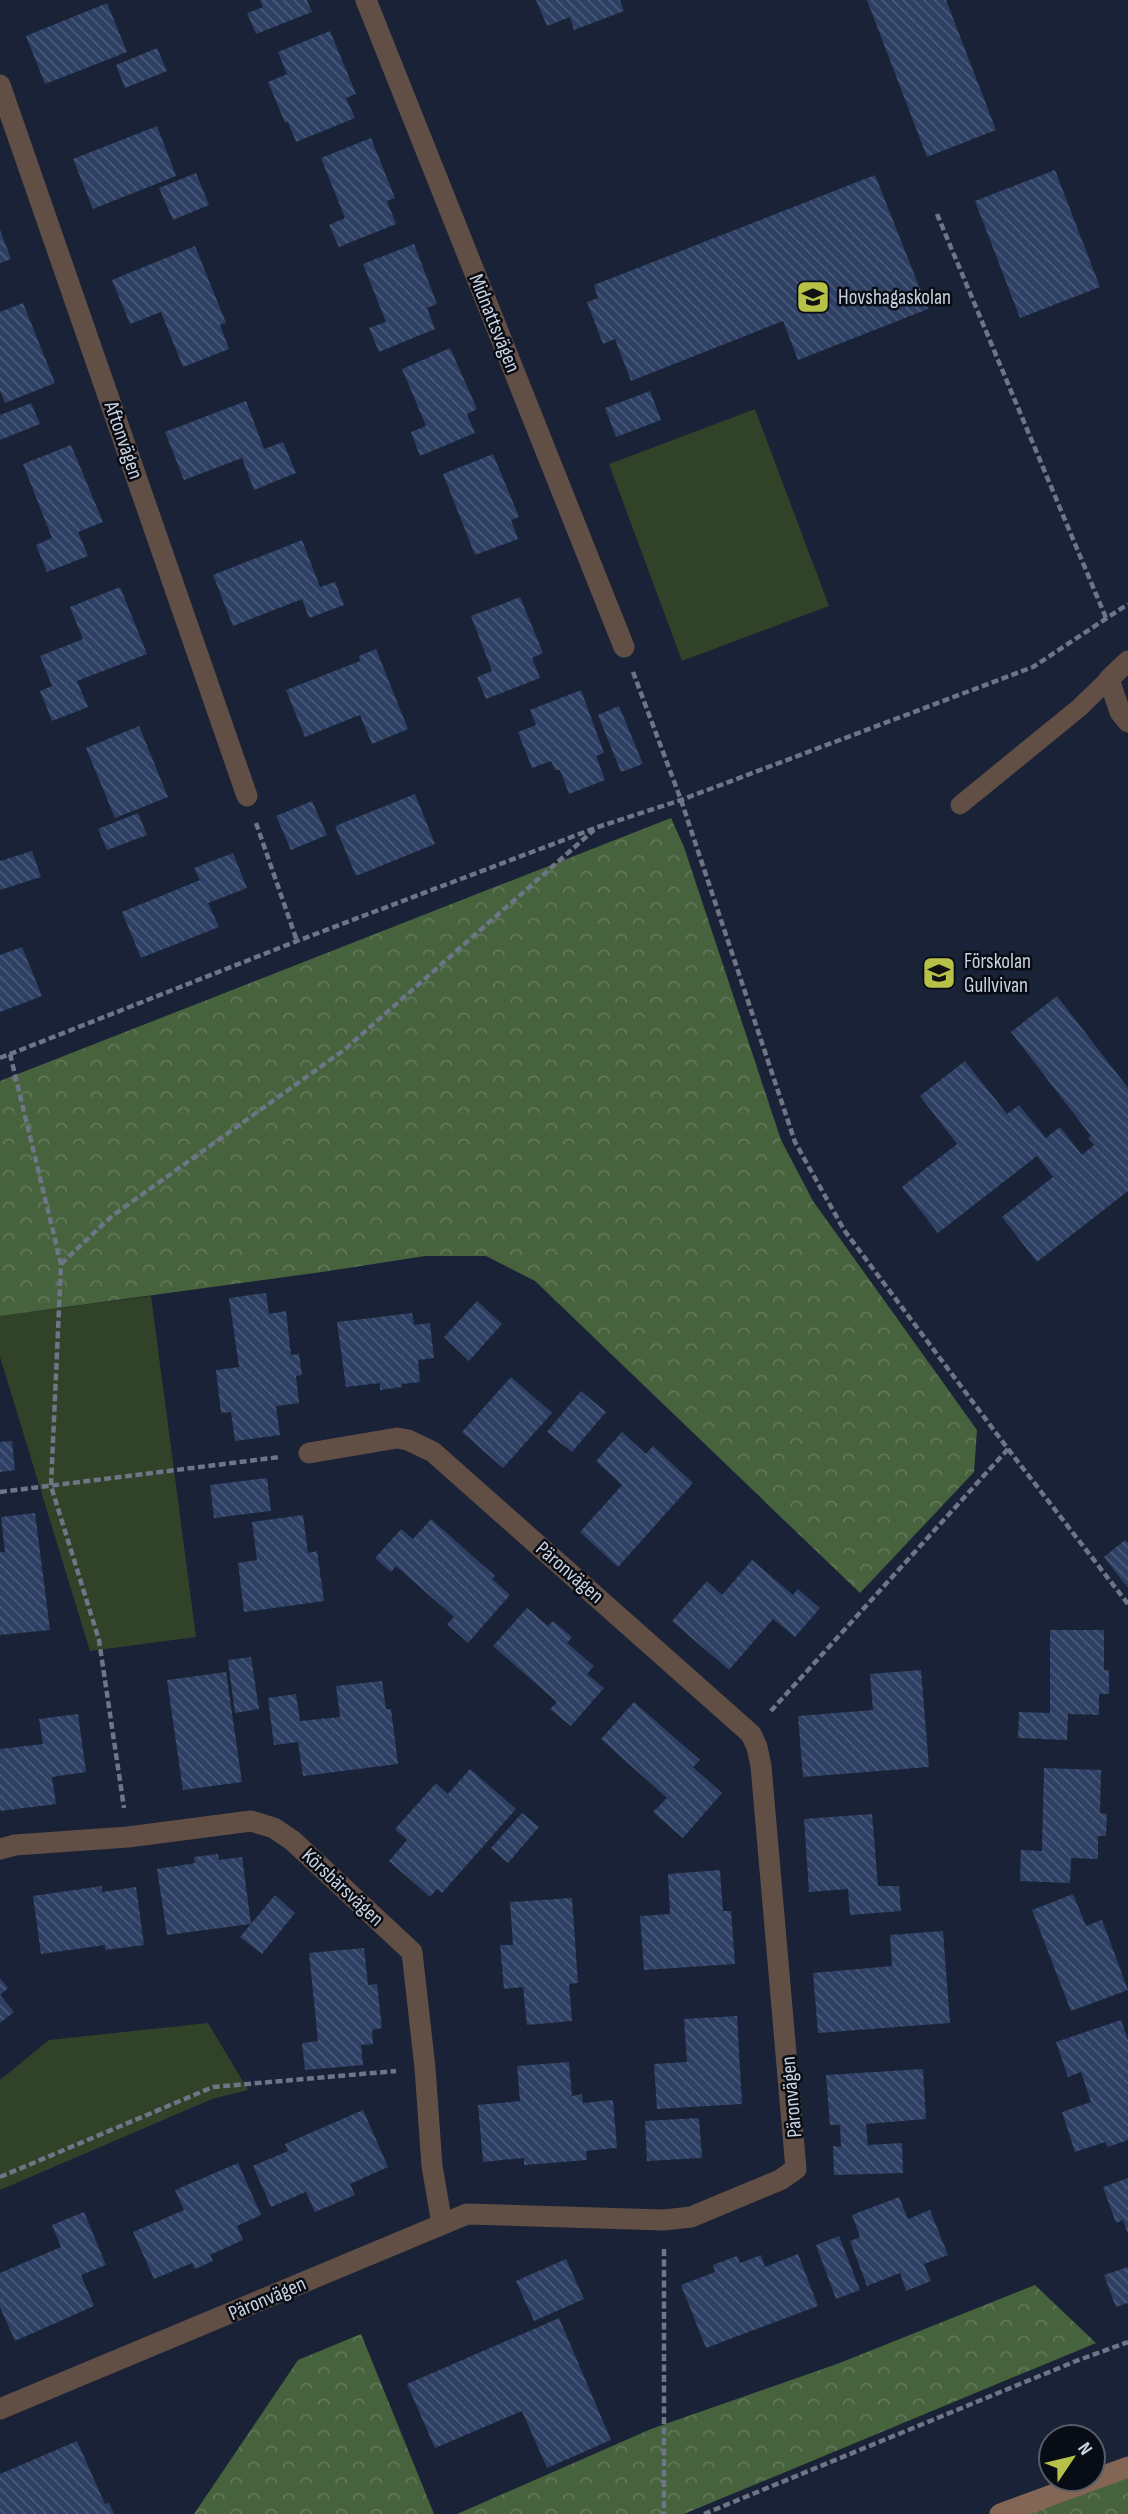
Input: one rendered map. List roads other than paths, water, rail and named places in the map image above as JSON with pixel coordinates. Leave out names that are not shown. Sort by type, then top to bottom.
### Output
[{"type":"street","name":"Midnattsvägen","points":[[366,0],[624,647]]},
{"type":"street","name":"Aftonvägen","points":[[0,85],[247,796]]},
{"type":"street","points":[[1128,661],[1109,679],[1120,712],[1128,722]]},
{"type":"street","name":"Päronvägen","points":[[0,2409],[467,2214],[664,2220],[691,2217],[780,2180],[796,2169],[761,1766],[751,1734],[433,1452],[408,1440],[397,1438],[309,1453]]},
{"type":"street","name":"Körsbärsvägen","points":[[0,1849],[15,1845],[128,1837],[251,1821],[274,1828],[293,1841],[412,1952],[425,2068],[432,2166],[442,2224]]},
{"type":"street","points":[[999,2514],[1128,2467]]},
{"type":"lane","points":[[960,805],[1079,708],[1109,679]]},
{"type":"place","name":"Hovshagaskolan","points":[[813,297]]},
{"type":"place","name":"Förskolan Gullvivan","points":[[939,973]]}]
